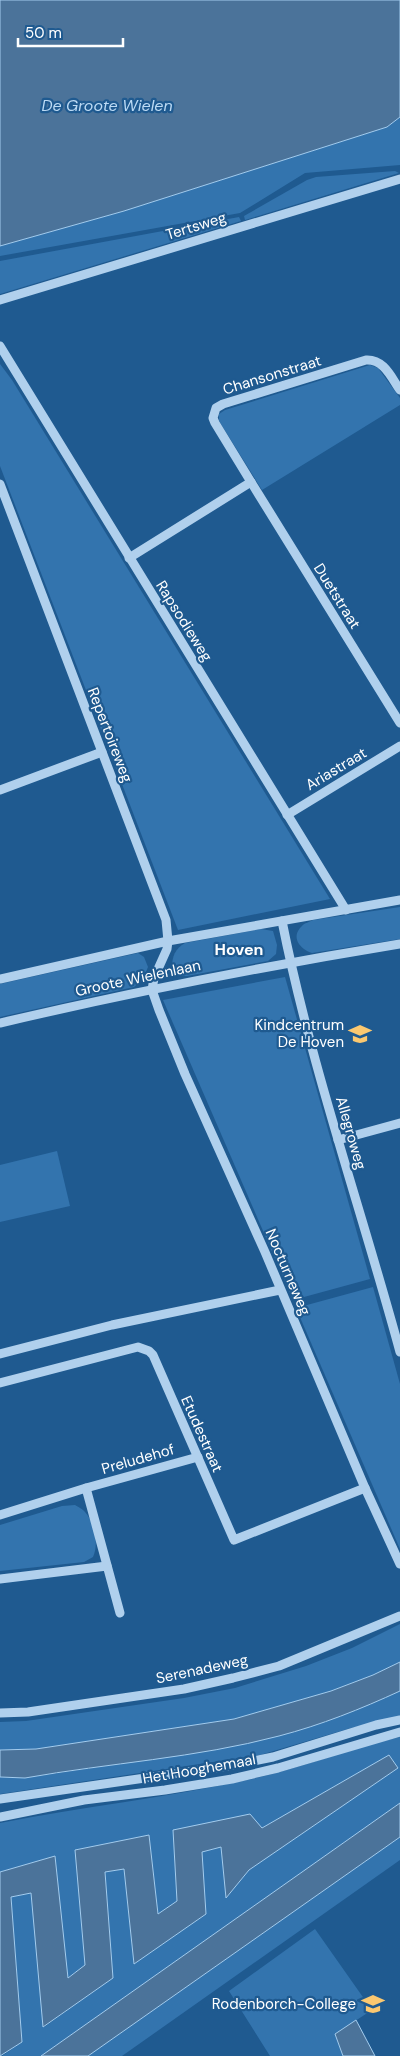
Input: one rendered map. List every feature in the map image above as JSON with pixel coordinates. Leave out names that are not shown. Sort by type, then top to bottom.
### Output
[{"type":"street","name":"Tertsweg","points":[[0,300],[400,179]]},
{"type":"street","name":"Rapsodieweg","points":[[0,346],[346,910]]},
{"type":"street","name":"Chansonstraat","points":[[251,482],[214,423],[213,418],[216,408],[223,404],[366,360],[378,362],[383,366],[400,390]]},
{"type":"street","points":[[129,558],[251,482]]},
{"type":"street","name":"Duetstraat","points":[[251,482],[400,724]]},
{"type":"street","name":"Repertoireweg","points":[[1,490],[166,920],[168,942],[154,978],[152,990]]},
{"type":"street","name":"Ariastraat","points":[[287,815],[400,746]]},
{"type":"street","points":[[0,790],[102,752]]},
{"type":"street","name":"Groote Wielenlaan","points":[[0,979],[168,942],[400,900]]},
{"type":"street","name":"Allegroweg","points":[[282,921],[290,962],[338,1140],[400,1352]]},
{"type":"street","name":"Groote Wielenlaan","points":[[0,1023],[290,962],[400,944]]},
{"type":"street","name":"Nocturneweg","points":[[152,990],[185,1074],[365,1488],[400,1564]]},
{"type":"street","points":[[338,1140],[400,1123]]},
{"type":"street","points":[[0,1354],[112,1325],[280,1290]]},
{"type":"street","name":"Etudestraat","points":[[0,1383],[129,1350],[144,1348],[153,1355],[234,1540],[365,1488]]},
{"type":"street","name":"Preludehof","points":[[0,1515],[86,1488],[198,1457]]},
{"type":"street","name":"Preludehof","points":[[86,1488],[120,1613]]},
{"type":"street","points":[[0,1579],[108,1566]]},
{"type":"street","name":"Serenadeweg","points":[[0,1713],[28,1712],[174,1690],[233,1678],[279,1666],[400,1616]]},
{"type":"street","name":"Het Hooghemaal","points":[[0,1799],[228,1766],[273,1757],[376,1724],[400,1720]]},
{"type":"street","name":"Het Hooghemaal","points":[[0,1817],[84,1800],[232,1779],[278,1768],[400,1732]]},
{"type":"shaded area","points":[[400,117],[400,165],[305,173],[240,213],[0,256],[0,246],[124,211],[387,127]]},
{"type":"shaded area","points":[[395,171],[399,173],[245,220],[244,216],[307,180],[316,177]]},
{"type":"shaded area","points":[[239,217],[241,221],[0,294],[0,261]]},
{"type":"shaded area","points":[[0,364],[12,380],[330,899],[178,930],[0,466]]},
{"type":"shaded area","points":[[370,365],[378,368],[400,398],[400,405],[262,490],[219,421],[219,414],[225,410]]},
{"type":"shaded area","points":[[400,907],[400,939],[312,953],[300,946],[298,942],[298,930],[304,924],[313,920]]},
{"type":"shaded area","points":[[261,929],[273,931],[277,945],[276,954],[268,961],[187,976],[180,976],[172,968],[175,953],[185,943]]},
{"type":"shaded area","points":[[138,953],[144,957],[148,967],[143,979],[134,987],[0,1017],[0,984]]},
{"type":"shaded area","points":[[285,977],[370,1279],[293,1300],[163,1000]]},
{"type":"shaded area","points":[[57,1151],[70,1206],[0,1222],[0,1165]]},
{"type":"shaded area","points":[[373,1287],[400,1384],[400,1549],[296,1308]]},
{"type":"shaded area","points":[[75,1505],[84,1511],[94,1528],[96,1546],[93,1557],[84,1562],[0,1571],[0,1525],[62,1506]]},
{"type":"shaded area","points":[[400,1624],[400,1662],[373,1675],[331,1691],[234,1719],[36,1749],[0,1750],[0,1722],[26,1721],[184,1698],[235,1688],[306,1666],[352,1648]]},
{"type":"shaded area","points":[[400,1691],[400,1717],[351,1728],[260,1755],[0,1794],[0,1777],[25,1778],[206,1751],[279,1736],[325,1722]]},
{"type":"shaded area","points":[[400,1737],[400,1803],[41,2056],[2,2056],[22,2042],[11,1897],[31,1892],[44,2027],[113,1978],[105,1872],[124,1869],[134,1964],[206,1914],[201,1852],[221,1847],[227,1897],[249,1870],[398,1768],[389,1755],[262,1828],[173,1830],[177,1901],[158,1914],[149,1835],[76,1850],[85,1965],[67,1978],[55,1856],[0,1872],[0,1823],[247,1780]]},
{"type":"shaded area","points":[[400,1837],[400,1860],[122,2056],[88,2056]]},
{"type":"shaded area","points":[[315,1929],[372,2010],[335,2034],[343,2056],[270,2056],[229,1991]]},
{"type":"water","name":"De Groote Wielen","points":[[0,0],[400,0],[400,117],[387,127],[124,211],[0,246]]},
{"type":"water","points":[[400,1662],[400,1691],[341,1716],[295,1732],[248,1744],[184,1755],[25,1778],[0,1777],[0,1750],[36,1749],[234,1719],[331,1691],[373,1675]]},
{"type":"water","points":[[389,1755],[398,1768],[249,1870],[226,1898],[221,1847],[202,1852],[206,1914],[134,1964],[124,1869],[105,1872],[113,1978],[43,2027],[31,1893],[11,1897],[22,2042],[0,2056],[0,1872],[55,1856],[68,1978],[85,1965],[75,1850],[149,1835],[158,1914],[177,1901],[173,1830],[250,1814],[262,1828]]},
{"type":"water","points":[[400,1803],[400,1837],[88,2056],[41,2056]]},
{"type":"water","points":[[356,2020],[375,2056],[343,2056],[335,2034]]},
{"type":"place","name":"Kindcentrum De Hoven","points":[[360,1034]]},
{"type":"place","name":"Rodenborch-College","points":[[373,2004]]},
{"type":"district","name":"Hoven","points":[[239,949]]}]
